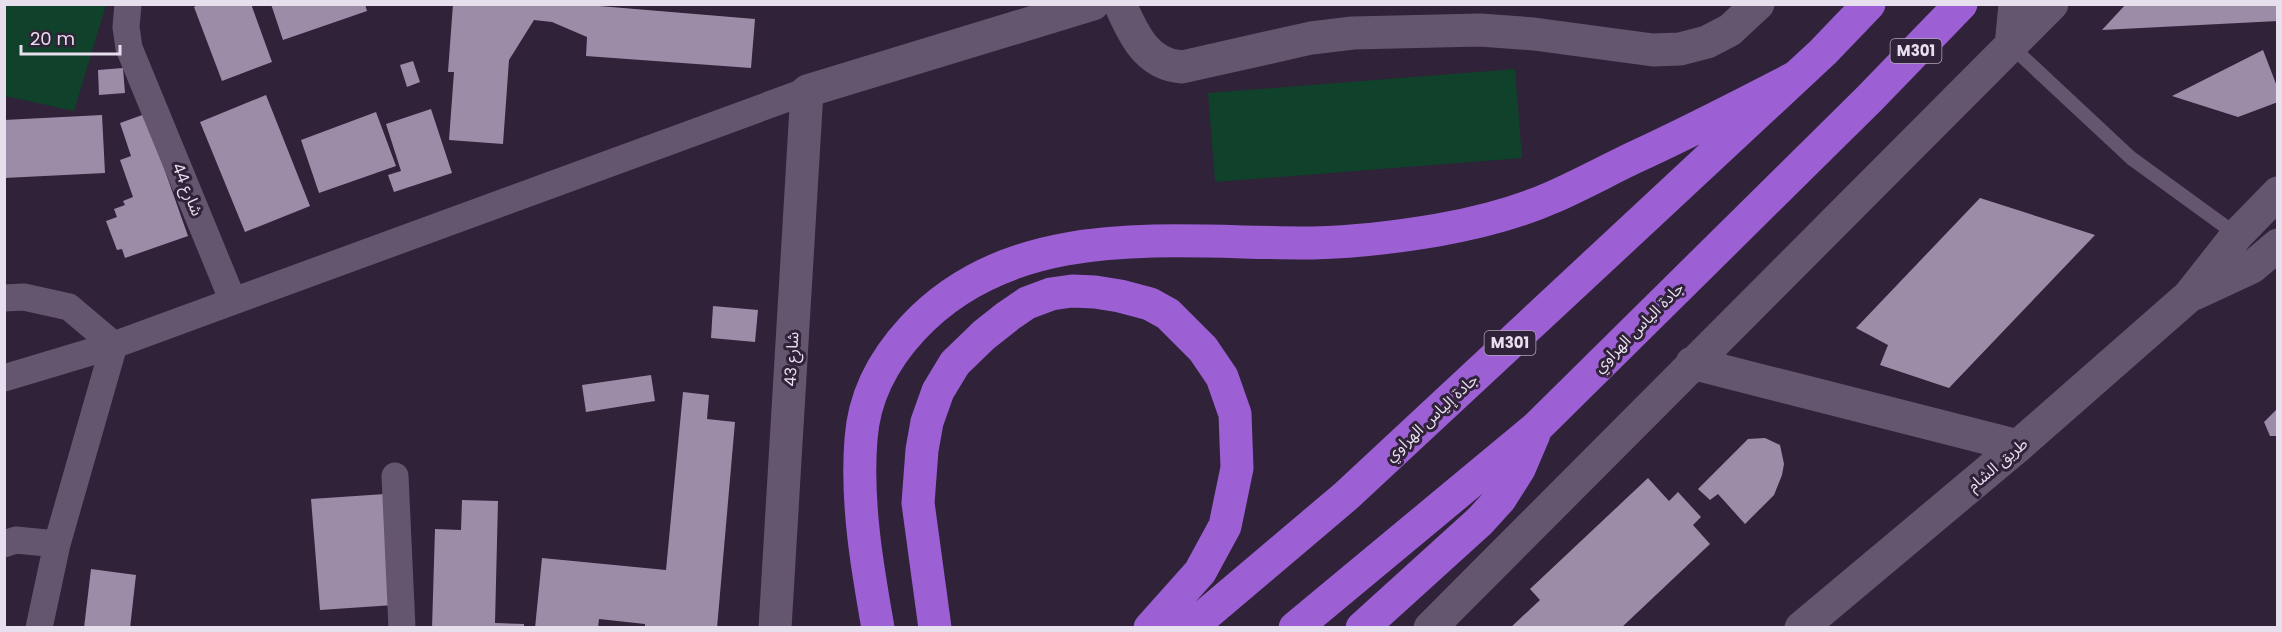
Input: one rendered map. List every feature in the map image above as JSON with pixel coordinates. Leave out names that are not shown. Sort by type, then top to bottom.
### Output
[{"type":"highway","name":"جادة إلياس الهراوي","points":[[1190,627],[1346,496],[1823,52],[1869,4]]},
{"type":"highway","name":"جادة الياس الهراوي","points":[[1295,627],[1537,427],[1870,98],[1961,4]]},
{"type":"highway","points":[[878,627],[862,511],[860,473],[864,417],[882,367],[898,344],[920,321],[958,289],[1025,257],[1081,246],[1120,242],[1340,242],[1403,236],[1469,224],[1552,198],[1671,141],[1796,77]]},
{"type":"highway","points":[[935,627],[918,503],[922,450],[927,422],[938,391],[955,363],[984,334],[1008,316],[1027,303],[1051,294],[1072,291],[1095,292],[1150,304],[1168,314],[1189,334],[1222,377],[1235,414],[1237,468],[1225,526],[1200,572],[1150,627]]},
{"type":"highway","points":[[1362,627],[1480,521],[1500,499],[1519,469],[1537,427]]},
{"type":"street","name":"شارع 44","points":[[128,4],[126,27],[129,48],[170,143],[233,301]]},
{"type":"street","points":[[4,378],[114,345],[807,91],[1093,4]]},
{"type":"street","points":[[1120,4],[1147,51],[1159,62],[1182,67],[1311,38],[1353,33],[1480,30],[1626,45],[1653,50],[1680,49],[1707,42],[1730,30],[1758,4]]},
{"type":"street","points":[[2011,46],[2016,15],[2015,4]]},
{"type":"street","points":[[1430,627],[2052,4]]},
{"type":"street","name":"شارع 43","points":[[775,627],[807,91]]},
{"type":"street","name":"طريق الشام","points":[[1801,627],[2018,446],[2189,296],[2237,235],[2277,193]]},
{"type":"street","name":"طريق الشام","points":[[2189,296],[2253,267],[2277,244]]},
{"type":"street","points":[[4,298],[24,297],[69,307],[114,345]]},
{"type":"street","points":[[39,627],[57,544],[114,345]]},
{"type":"street","points":[[1692,363],[2018,446]]},
{"type":"street","points":[[395,476],[402,627]]},
{"type":"street","points":[[4,544],[16,540],[57,544]]},
{"type":"lane","points":[[2011,46],[2131,158],[2237,235]]},
{"type":"green space","points":[[5,4],[106,5],[74,111],[5,96]]},
{"type":"green space","points":[[1515,69],[1522,158],[1215,182],[1208,93]]},
{"type":"building","points":[[200,4],[251,4],[272,62],[222,81],[194,7]]},
{"type":"building","points":[[271,4],[365,4],[367,11],[283,40]]},
{"type":"building","points":[[453,4],[575,4],[755,19],[751,68],[586,56],[587,37],[552,22],[534,20],[509,60],[503,144],[449,140],[454,72],[448,72]]},
{"type":"building","points":[[2126,4],[2278,4],[2278,21],[2102,30]]},
{"type":"building","points":[[2263,50],[2278,89],[2278,102],[2238,117],[2172,96]]},
{"type":"building","points":[[413,61],[420,82],[407,87],[400,65]]},
{"type":"building","points":[[123,68],[125,93],[99,95],[98,70]]},
{"type":"building","points":[[266,95],[310,206],[245,232],[200,122]]},
{"type":"building","points":[[431,109],[452,173],[394,192],[388,175],[401,171],[386,124]]},
{"type":"building","points":[[376,112],[396,166],[319,193],[301,140]]},
{"type":"building","points":[[145,114],[188,236],[125,258],[122,249],[117,250],[106,221],[117,217],[114,209],[125,205],[123,201],[133,197],[120,160],[131,156],[120,123]]},
{"type":"building","points":[[102,115],[105,173],[4,178],[4,120]]},
{"type":"building","points":[[1980,198],[2095,235],[1949,388],[1880,365],[1888,345],[1856,328]]},
{"type":"building","points":[[713,306],[758,310],[755,342],[711,338]]},
{"type":"building","points":[[651,375],[655,401],[586,412],[582,385]]},
{"type":"building","points":[[683,392],[709,395],[707,419],[735,422],[717,628],[645,628],[645,624],[599,619],[598,628],[535,628],[542,558],[666,570]]},
{"type":"building","points":[[2278,408],[2278,436],[2270,436],[2264,422]]},
{"type":"building","points":[[1765,438],[1780,445],[1784,464],[1782,475],[1774,495],[1745,524],[1718,494],[1710,500],[1698,489],[1748,439]]},
{"type":"building","points":[[1648,478],[1669,501],[1678,492],[1701,517],[1693,525],[1710,544],[1621,628],[1510,628],[1540,600],[1530,589]]},
{"type":"building","points":[[385,494],[394,605],[320,610],[311,499]]},
{"type":"building","points":[[462,500],[498,501],[495,623],[524,624],[524,628],[432,628],[435,529],[461,530]]},
{"type":"building","points":[[91,569],[136,575],[130,628],[84,628]]}]
